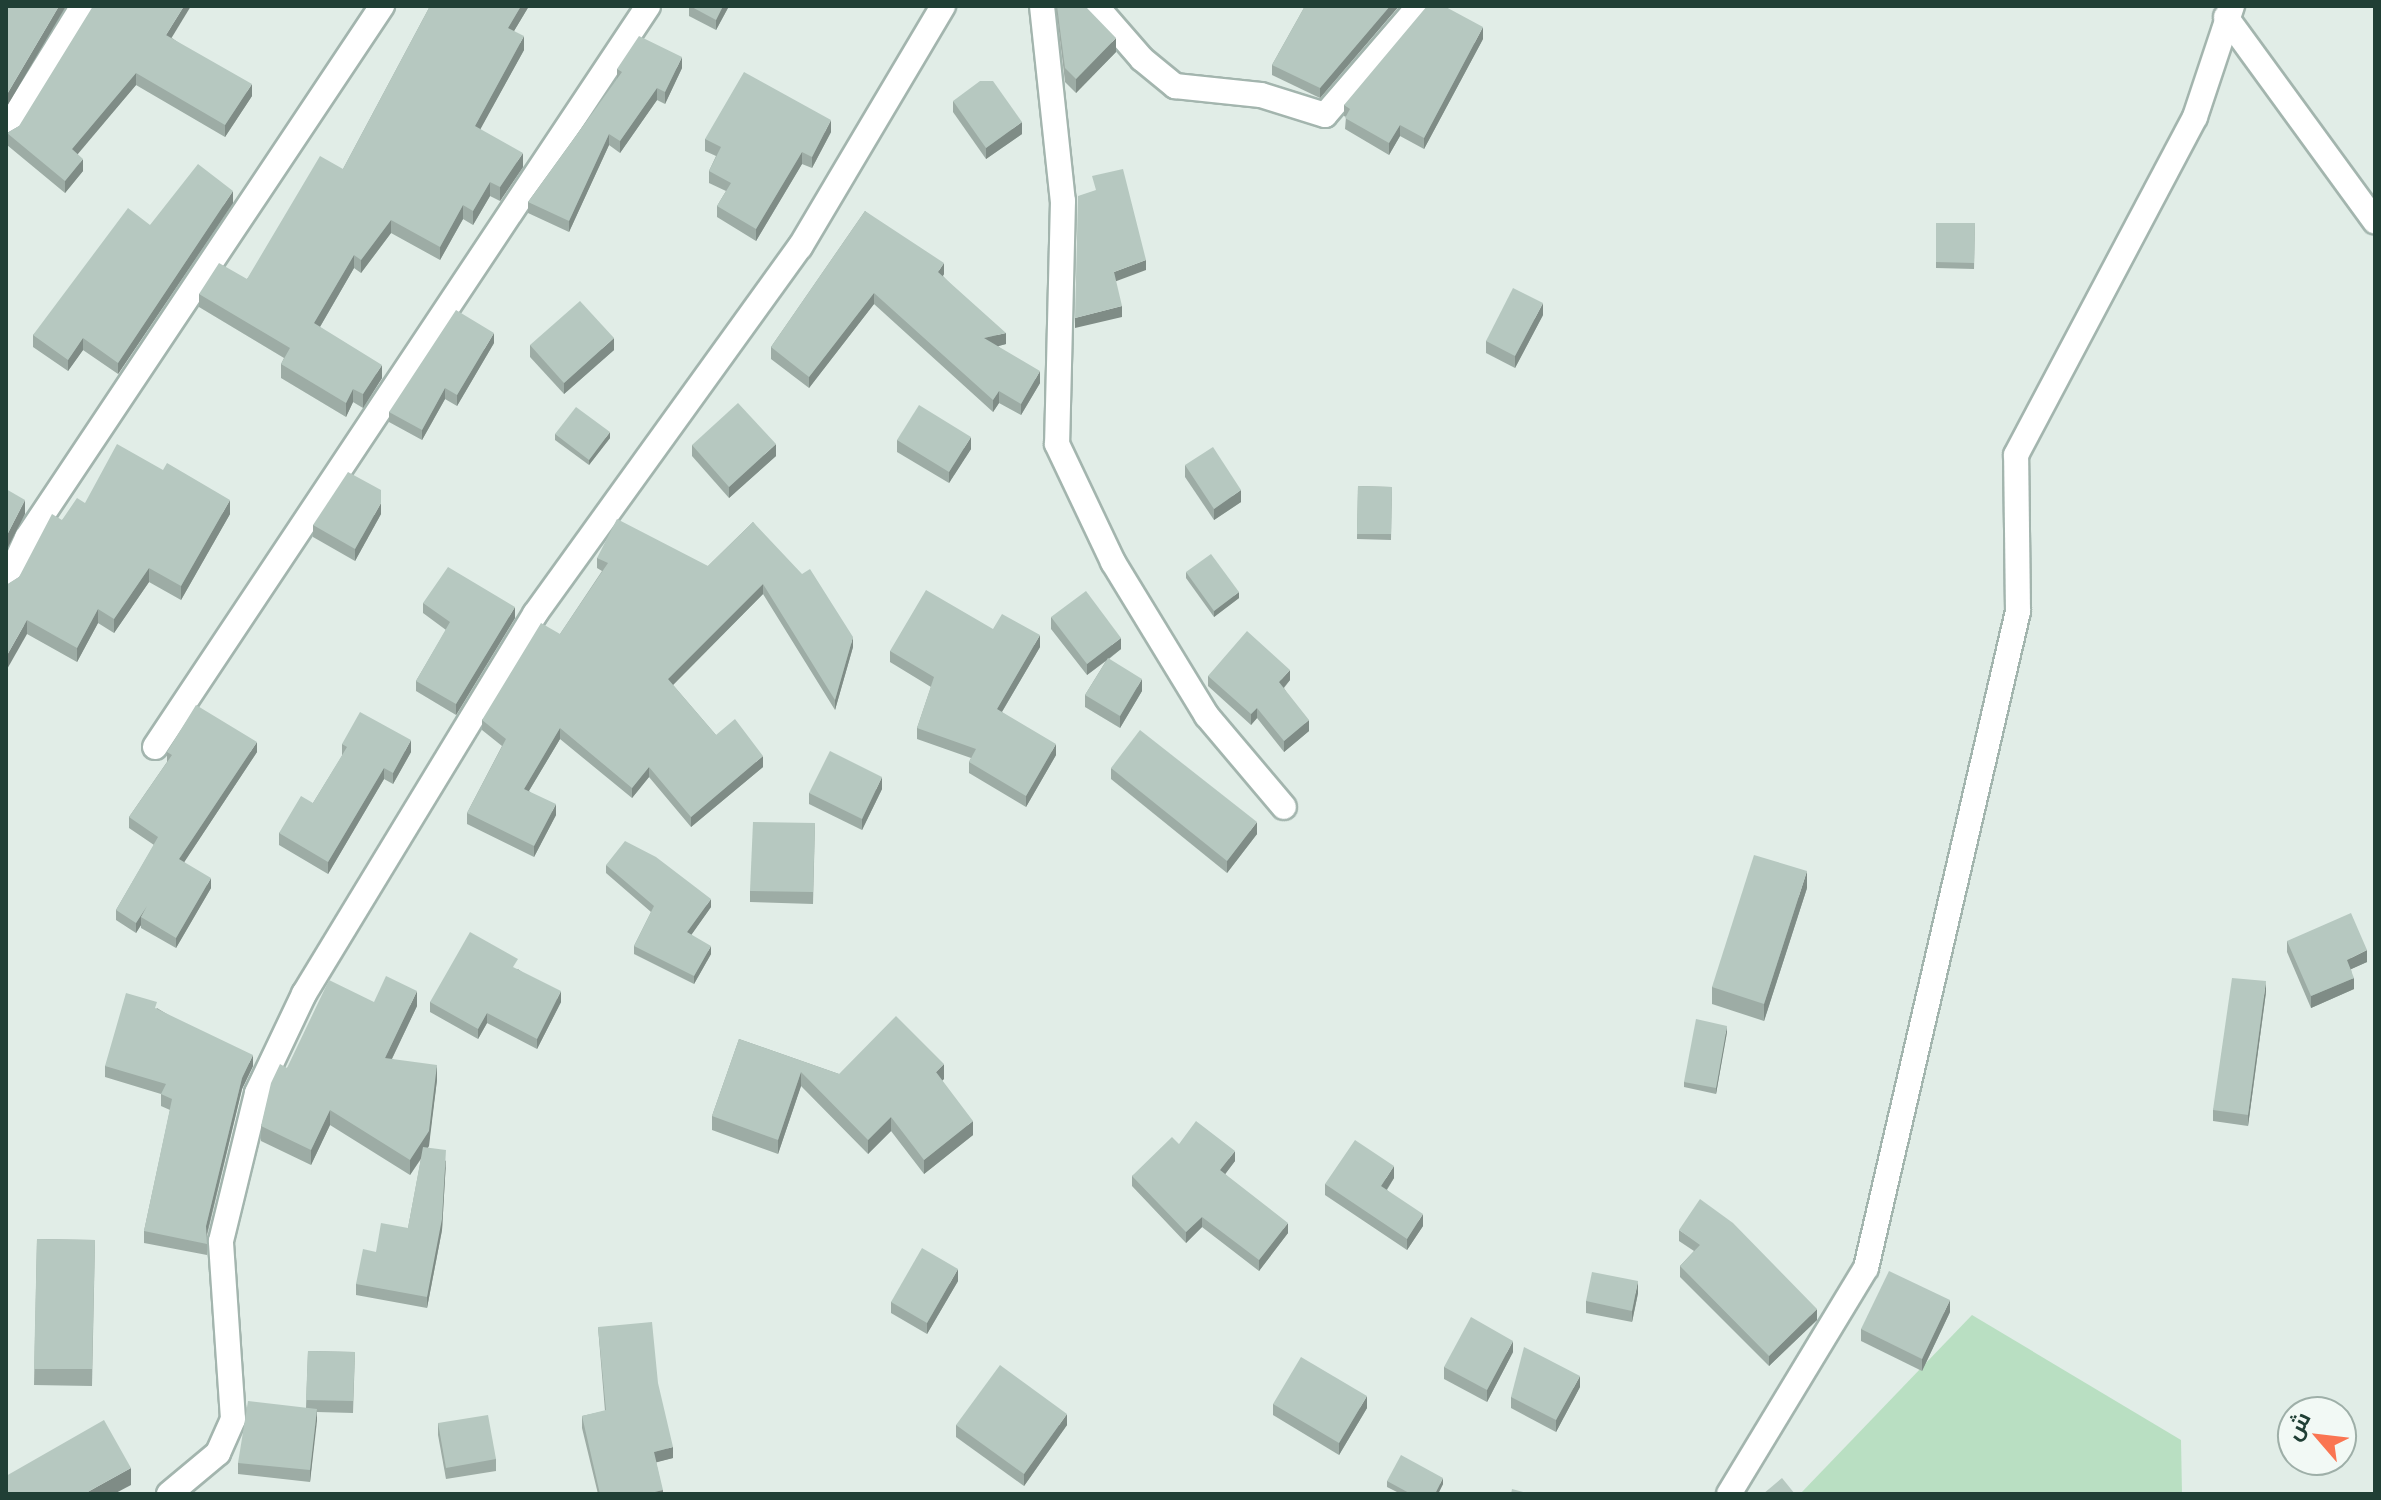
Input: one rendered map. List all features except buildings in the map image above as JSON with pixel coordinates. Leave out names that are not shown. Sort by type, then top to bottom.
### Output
[{"type":"street","points":[[6,130],[83,6]]},
{"type":"street","points":[[6,584],[27,538],[382,6]]},
{"type":"street","points":[[155,747],[648,6]]},
{"type":"street","points":[[169,1494],[218,1453],[233,1419],[230,1316],[221,1241],[257,1093],[304,994],[535,614],[800,247],[943,6]]},
{"type":"street","points":[[1042,6],[1063,201],[1057,444],[1113,562],[1207,716],[1284,807]]},
{"type":"street","points":[[1096,6],[1142,59],[1175,86],[1261,95],[1325,115],[1419,6]]},
{"type":"street","points":[[2229,12],[2375,221]]},
{"type":"street","points":[[1729,1494],[1866,1268],[2018,611],[2016,455],[2195,117],[2229,12]]},
{"type":"green space","points":[[1972,1315],[2181,1440],[2182,1494],[1800,1494]]}]
